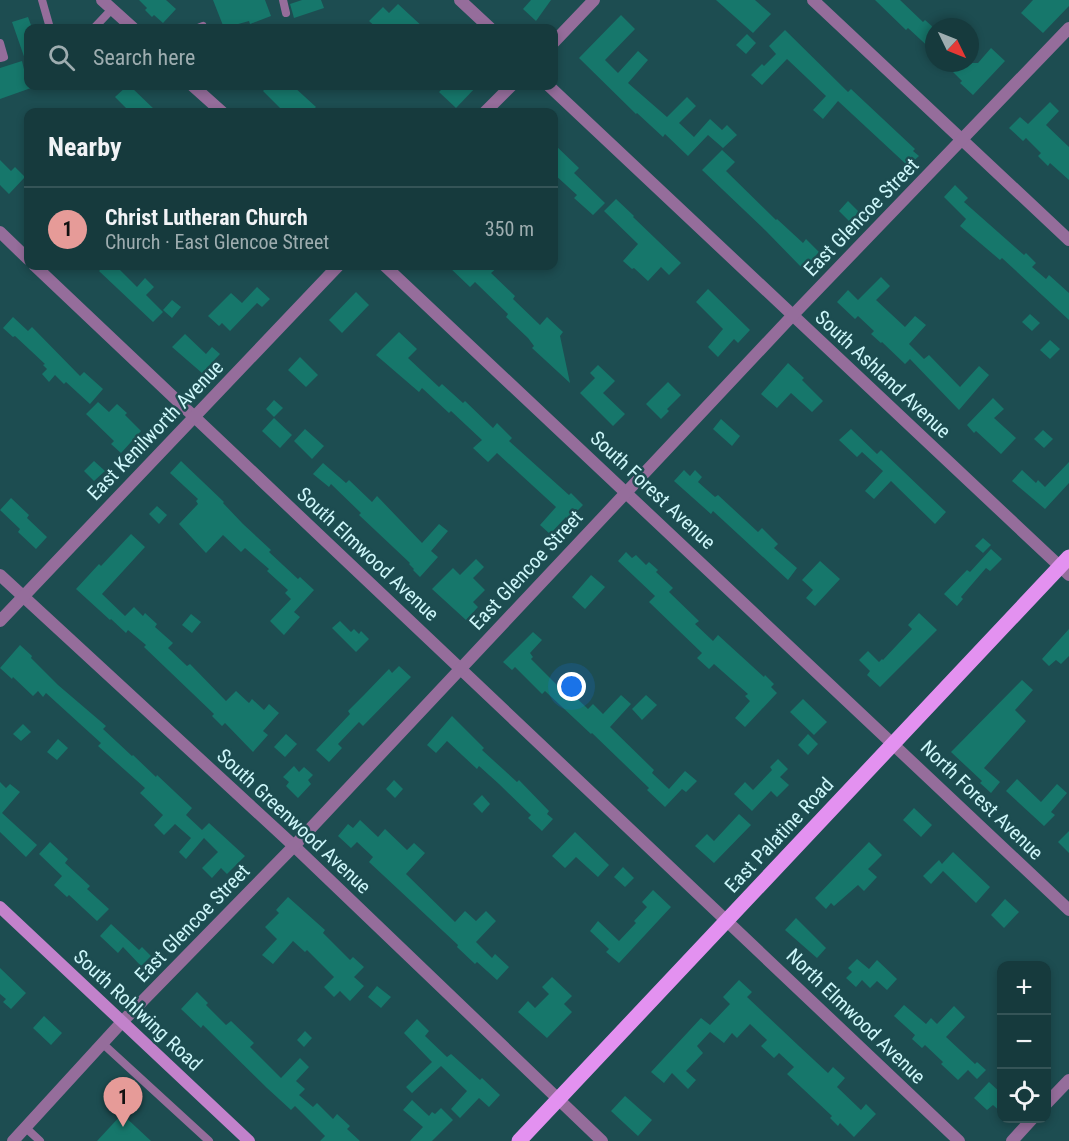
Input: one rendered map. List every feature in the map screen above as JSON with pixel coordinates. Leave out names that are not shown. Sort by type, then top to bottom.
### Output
[{"type":"main road","name":"East Palatine Road","points":[[519,1141],[894,743],[1066,566]]},
{"type":"street","points":[[102,0],[129,24]]},
{"type":"street","points":[[460,0],[486,24]]},
{"type":"street","points":[[558,38],[594,0]]},
{"type":"street","points":[[813,0],[1069,240]]},
{"type":"street","name":"East Glencoe Street","points":[[14,1141],[102,1043],[294,846],[792,316],[1069,28]]},
{"type":"street","points":[[197,90],[218,108]]},
{"type":"street","points":[[489,108],[507,90]]},
{"type":"street","name":"South Ashland Avenue","points":[[553,90],[792,316],[1066,566]]},
{"type":"street","points":[[0,232],[24,255]]},
{"type":"street","name":"South Elmwood Avenue","points":[[39,270],[727,920]]},
{"type":"street","name":"East Kenilworth Avenue","points":[[0,621],[334,270]]},
{"type":"street","name":"South Forest Avenue","points":[[389,270],[894,743]]},
{"type":"street","name":"South Greenwood Avenue","points":[[0,575],[294,846],[602,1141]]},
{"type":"street","name":"North Forest Avenue","points":[[894,743],[1069,910]]},
{"type":"street","name":"South Rohlwing Road","points":[[0,907],[248,1141]]},
{"type":"street","name":"North Elmwood Avenue","points":[[727,920],[959,1141]]},
{"type":"street","points":[[1051,1100],[1069,1080]]},
{"type":"street","points":[[1012,1141],[1029,1123]]},
{"type":"lane","points":[[42,0],[49,24]]},
{"type":"lane","points":[[283,0],[286,13]]},
{"type":"lane","points":[[98,24],[112,9]]},
{"type":"lane","points":[[0,43],[4,57],[0,58]]},
{"type":"lane","points":[[102,1043],[209,1141]]},
{"type":"lane","points":[[26,1128],[40,1141]]},
{"type":"building","points":[[139,0],[166,0],[176,9],[163,23],[154,15],[152,17]]},
{"type":"building","points":[[213,0],[265,0],[271,16],[250,24],[249,21],[222,24]]},
{"type":"building","points":[[302,0],[321,0],[324,8],[294,18],[290,4]]},
{"type":"building","points":[[531,0],[551,0],[536,21],[523,9]]},
{"type":"building","points":[[716,0],[755,0],[771,14],[753,33]]},
{"type":"building","points":[[875,0],[900,0],[923,22],[925,20],[925,44],[908,28],[906,30]]},
{"type":"building","points":[[1033,0],[1069,0],[1069,6],[1043,33],[1021,13]]},
{"type":"building","points":[[398,4],[420,24],[372,24],[369,21],[383,7],[389,13]]},
{"type":"building","points":[[621,15],[635,29],[605,60],[618,73],[638,51],[648,60],[628,83],[667,117],[687,97],[696,106],[679,123],[694,137],[710,119],[722,130],[727,125],[737,135],[723,148],[708,135],[688,156],[665,134],[663,137],[636,114],[579,58]]},
{"type":"building","points":[[28,17],[31,24],[24,24],[24,56],[12,22]]},
{"type":"building","points":[[785,30],[848,92],[851,89],[915,149],[913,151],[919,156],[908,166],[838,101],[823,119],[813,110],[826,96],[787,59],[762,85],[751,75],[776,54],[769,46]]},
{"type":"building","points":[[747,34],[756,43],[746,54],[736,45]]},
{"type":"building","points":[[991,48],[1005,61],[973,95],[960,83],[962,81],[953,72],[979,72],[979,62]]},
{"type":"building","points":[[22,61],[25,90],[0,99],[0,68]]},
{"type":"building","points":[[123,90],[134,90],[153,108],[126,108],[115,97]]},
{"type":"building","points":[[297,90],[316,107],[280,108],[263,91]]},
{"type":"building","points":[[441,90],[473,90],[456,108],[439,92]]},
{"type":"building","points":[[1050,102],[1059,111],[1046,125],[1069,147],[1069,180],[1050,163],[1048,166],[1038,156],[1041,153],[1026,138],[1023,141],[1009,128],[1020,117],[1028,124]]},
{"type":"building","points":[[558,148],[579,168],[574,173],[605,203],[593,215],[574,198],[577,195],[558,178]]},
{"type":"building","points":[[722,150],[735,162],[726,171],[776,220],[803,243],[806,239],[819,252],[803,269],[702,170]]},
{"type":"building","points":[[0,160],[11,171],[15,167],[24,176],[9,194],[0,185]]},
{"type":"building","points":[[955,185],[968,198],[964,202],[1036,263],[1032,267],[1046,279],[1049,275],[1069,293],[1069,320],[1002,258],[1000,260],[960,226],[966,219],[944,197]]},
{"type":"building","points":[[616,199],[681,263],[669,275],[661,267],[648,281],[623,261],[638,244],[604,211]]},
{"type":"building","points":[[848,201],[859,212],[849,221],[839,211]]},
{"type":"building","points":[[120,270],[137,287],[145,278],[154,287],[146,295],[163,312],[153,322],[99,271]]},
{"type":"building","points":[[452,270],[494,270],[491,273],[515,296],[513,299],[540,325],[547,317],[563,332],[560,336],[570,383],[532,348],[534,346],[528,338],[506,317],[508,314],[475,282],[470,287]]},
{"type":"building","points":[[881,277],[890,286],[876,300],[905,327],[915,316],[926,325],[909,344],[924,359],[929,355],[960,387],[979,366],[989,375],[959,410],[910,359],[905,364],[871,334],[874,331],[858,316],[855,319],[837,302],[848,290],[858,300]]},
{"type":"building","points":[[257,287],[270,299],[262,307],[257,303],[230,331],[222,323],[219,326],[208,316],[231,293],[242,303]]},
{"type":"building","points":[[708,289],[750,330],[738,343],[734,339],[718,357],[708,347],[723,329],[696,302]]},
{"type":"building","points":[[356,292],[369,305],[342,333],[329,320]]},
{"type":"building","points":[[172,300],[181,307],[172,318],[163,310]]},
{"type":"building","points":[[1030,314],[1040,323],[1032,331],[1022,322]]},
{"type":"building","points":[[13,317],[28,331],[32,327],[80,376],[84,372],[103,389],[90,404],[55,375],[49,382],[42,374],[47,369],[43,365],[45,364],[3,328]]},
{"type":"building","points":[[399,332],[417,349],[408,358],[439,387],[442,384],[463,403],[465,401],[493,428],[497,423],[512,438],[509,441],[583,505],[568,520],[566,517],[550,534],[540,525],[556,507],[497,453],[488,462],[473,448],[482,440],[451,411],[449,413],[422,388],[419,392],[376,355]]},
{"type":"building","points":[[185,334],[206,354],[212,347],[220,354],[202,373],[172,347]]},
{"type":"building","points":[[1050,340],[1060,349],[1050,359],[1040,350]]},
{"type":"building","points":[[300,357],[318,375],[306,387],[288,370]]},
{"type":"building","points":[[788,363],[823,401],[812,412],[791,393],[777,408],[761,394]]},
{"type":"building","points":[[598,365],[615,381],[603,393],[625,414],[613,426],[580,393],[595,378],[590,373]]},
{"type":"building","points":[[668,382],[681,395],[661,419],[646,404]]},
{"type":"building","points":[[993,398],[1004,409],[994,418],[1016,438],[1001,454],[967,425]]},
{"type":"building","points":[[274,400],[283,408],[274,417],[266,409]]},
{"type":"building","points":[[98,402],[109,412],[117,404],[141,431],[121,453],[111,444],[114,441],[86,414]]},
{"type":"building","points":[[274,418],[292,435],[280,448],[262,431]]},
{"type":"building","points":[[721,419],[740,436],[732,446],[713,429]]},
{"type":"building","points":[[305,429],[324,446],[312,459],[294,441]]},
{"type":"building","points":[[851,429],[877,454],[881,450],[946,512],[935,524],[891,481],[874,499],[865,491],[883,471],[862,452],[857,457],[839,440]]},
{"type":"building","points":[[1043,430],[1053,439],[1044,448],[1034,439]]},
{"type":"building","points":[[94,461],[105,471],[94,481],[84,471]]},
{"type":"building","points":[[181,461],[271,550],[269,552],[298,579],[300,577],[314,590],[294,612],[300,617],[284,635],[270,621],[291,599],[285,593],[288,590],[267,571],[269,569],[245,548],[241,552],[223,535],[206,553],[179,524],[198,504],[196,501],[198,499],[170,473]]},
{"type":"building","points":[[1069,462],[1069,483],[1045,509],[1012,481],[1022,470],[1036,483],[1038,480],[1045,487]]},
{"type":"building","points":[[323,463],[346,483],[349,480],[372,502],[377,496],[422,543],[439,524],[448,531],[431,551],[438,557],[420,577],[410,563],[359,515],[361,513],[331,484],[329,487],[313,474]]},
{"type":"building","points":[[684,470],[690,476],[695,470],[702,477],[698,482],[715,497],[718,495],[758,532],[762,528],[778,544],[774,548],[797,568],[788,580],[713,511],[711,514],[674,481]]},
{"type":"building","points":[[11,498],[29,515],[27,518],[47,537],[36,549],[18,532],[20,529],[0,510]]},
{"type":"building","points":[[157,506],[167,515],[159,524],[149,514]]},
{"type":"building","points":[[131,534],[145,547],[102,594],[125,616],[134,607],[143,616],[145,613],[157,624],[155,627],[173,643],[168,648],[187,666],[190,664],[226,701],[236,691],[249,703],[252,699],[264,710],[269,704],[279,713],[263,731],[268,735],[253,752],[225,723],[222,726],[212,716],[214,714],[144,647],[146,645],[128,630],[126,633],[76,589]]},
{"type":"building","points":[[983,538],[991,545],[983,553],[975,546]]},
{"type":"building","points":[[991,549],[1002,559],[990,571],[986,568],[961,597],[963,599],[957,606],[944,594],[967,570],[970,572]]},
{"type":"building","points":[[626,552],[632,558],[636,555],[646,565],[649,562],[658,570],[656,572],[673,588],[669,592],[699,621],[695,624],[713,641],[718,635],[774,684],[771,687],[777,693],[745,727],[735,718],[750,701],[745,696],[748,694],[714,664],[709,669],[697,658],[702,653],[649,602],[655,596],[618,561]]},
{"type":"building","points":[[476,559],[484,567],[473,578],[485,590],[473,602],[478,607],[466,620],[432,589],[453,568],[460,575]]},
{"type":"building","points":[[820,561],[840,579],[815,606],[806,598],[813,590],[802,580]]},
{"type":"building","points":[[591,575],[605,587],[585,609],[572,597]]},
{"type":"building","points":[[919,613],[937,630],[880,687],[867,675],[870,671],[859,660],[868,651],[879,662],[883,660],[912,629],[908,625]]},
{"type":"building","points":[[191,614],[201,622],[192,633],[182,625]]},
{"type":"building","points":[[340,621],[351,632],[354,629],[359,634],[361,631],[369,639],[356,652],[332,628]]},
{"type":"building","points":[[1069,629],[1069,656],[1061,664],[1056,660],[1049,666],[1042,659]]},
{"type":"building","points":[[533,632],[542,640],[530,653],[533,657],[531,659],[562,690],[565,687],[588,709],[593,704],[603,714],[621,695],[631,704],[610,727],[654,770],[652,773],[669,789],[685,771],[697,781],[686,792],[682,789],[665,807],[647,790],[649,788],[592,733],[545,691],[542,694],[515,667],[512,670],[503,662]]},
{"type":"building","points":[[20,645],[58,685],[106,726],[103,729],[192,808],[186,815],[202,830],[209,823],[245,856],[227,874],[221,868],[212,878],[202,868],[218,852],[204,838],[186,859],[179,852],[191,838],[175,824],[164,835],[154,825],[163,815],[140,793],[145,788],[98,746],[101,743],[46,693],[43,697],[38,691],[33,696],[0,668]]},
{"type":"building","points":[[399,666],[411,677],[363,726],[359,722],[338,744],[342,748],[329,762],[316,750],[350,714],[348,711],[389,669],[392,673]]},
{"type":"building","points":[[1022,680],[1033,690],[1015,710],[1026,721],[984,768],[1000,782],[991,793],[980,783],[982,781],[951,752]]},
{"type":"building","points":[[646,695],[657,705],[642,720],[632,709]]},
{"type":"building","points":[[803,699],[827,722],[814,735],[790,712]]},
{"type":"building","points":[[452,716],[484,748],[482,750],[517,782],[519,780],[549,811],[547,814],[553,819],[542,831],[528,818],[531,815],[499,784],[479,766],[477,769],[447,741],[436,753],[427,745]]},
{"type":"building","points":[[23,724],[31,732],[21,741],[13,734]]},
{"type":"building","points":[[286,734],[297,744],[285,757],[274,747]]},
{"type":"building","points":[[808,734],[818,744],[808,755],[798,745]]},
{"type":"building","points":[[58,739],[68,748],[57,760],[47,752]]},
{"type":"building","points":[[778,759],[788,769],[780,777],[789,785],[777,797],[771,791],[752,811],[734,794],[745,782],[753,790],[772,770],[770,767]]},
{"type":"building","points":[[294,766],[299,772],[304,767],[313,775],[308,780],[311,784],[298,798],[286,786],[289,782],[283,777]]},
{"type":"building","points":[[1017,779],[1041,802],[1057,784],[1067,793],[1051,812],[1055,815],[1044,826],[1006,791]]},
{"type":"building","points":[[394,780],[403,789],[395,798],[386,789]]},
{"type":"building","points":[[0,782],[6,788],[10,784],[20,792],[2,813],[37,845],[26,857],[0,832]]},
{"type":"building","points":[[482,795],[490,804],[482,813],[473,804]]},
{"type":"building","points":[[914,808],[932,825],[921,837],[903,820]]},
{"type":"building","points":[[739,814],[751,825],[714,863],[695,846],[707,834],[714,841]]},
{"type":"building","points":[[360,820],[378,837],[385,829],[407,850],[414,843],[425,853],[406,874],[455,922],[465,911],[476,921],[486,911],[496,921],[476,942],[492,958],[495,954],[509,967],[497,980],[477,962],[475,964],[457,947],[458,945],[369,862],[373,857],[357,842],[351,848],[338,836],[348,824],[353,828]]},
{"type":"building","points":[[1069,831],[1069,853],[1058,842]]},
{"type":"building","points":[[575,832],[609,865],[598,877],[576,857],[565,868],[552,856]]},
{"type":"building","points":[[50,842],[68,859],[65,863],[90,886],[87,889],[109,909],[97,921],[69,895],[67,897],[54,885],[62,876],[39,854]]},
{"type":"building","points":[[869,842],[882,855],[868,869],[877,877],[864,891],[858,885],[834,906],[831,903],[826,909],[815,898]]},
{"type":"building","points":[[953,852],[990,887],[976,903],[943,871],[931,884],[923,876],[939,860],[942,864]]},
{"type":"building","points":[[623,867],[634,878],[625,887],[614,877]]},
{"type":"building","points":[[653,890],[671,907],[619,963],[606,952],[609,949],[590,931],[598,921],[619,941],[647,907],[642,902]]},
{"type":"building","points":[[288,897],[325,930],[323,933],[350,960],[353,957],[364,967],[354,977],[364,986],[350,1001],[340,991],[334,997],[324,987],[334,977],[307,950],[305,952],[293,941],[273,964],[262,955],[277,939],[265,927],[279,913],[276,910]]},
{"type":"building","points":[[1005,899],[1019,912],[1004,928],[991,915]]},
{"type":"building","points":[[796,918],[826,948],[817,958],[785,930]]},
{"type":"building","points":[[111,924],[139,950],[142,947],[151,956],[141,966],[123,947],[118,953],[100,936]]},
{"type":"building","points":[[857,959],[869,969],[877,960],[897,979],[887,990],[877,981],[870,988],[862,980],[856,987],[846,978],[852,972],[848,968]]},
{"type":"building","points":[[0,968],[26,993],[11,1009],[3,1002],[6,999],[0,994]]},
{"type":"building","points":[[552,977],[572,996],[564,1004],[572,1012],[547,1038],[518,1012],[528,1001],[535,1008],[549,994],[542,987]]},
{"type":"building","points":[[739,980],[752,992],[747,997],[828,1073],[833,1067],[845,1078],[837,1087],[861,1110],[866,1104],[876,1114],[854,1137],[840,1123],[838,1126],[830,1118],[832,1116],[787,1074],[794,1067],[779,1053],[774,1058],[761,1046],[767,1040],[750,1024],[737,1038],[732,1033],[724,1043],[710,1032],[697,1046],[703,1053],[686,1071],[696,1080],[688,1089],[672,1073],[664,1083],[651,1072],[701,1018],[710,1025],[730,1004],[723,997]]},
{"type":"building","points":[[377,986],[391,997],[381,1008],[368,997]]},
{"type":"building","points":[[197,992],[208,1003],[206,1005],[226,1025],[231,1021],[254,1043],[250,1047],[281,1078],[300,1058],[309,1067],[296,1081],[305,1089],[299,1095],[313,1107],[317,1103],[333,1119],[337,1114],[350,1126],[347,1129],[360,1141],[320,1141],[325,1136],[295,1106],[291,1110],[203,1025],[201,1028],[181,1009]]},
{"type":"building","points":[[904,1005],[926,1024],[931,1018],[937,1024],[954,1006],[965,1017],[946,1037],[975,1064],[977,1062],[986,1070],[977,1079],[968,1070],[958,1080],[925,1045],[922,1048],[912,1039],[915,1035],[894,1016]]},
{"type":"building","points":[[44,1016],[62,1033],[51,1045],[33,1028]]},
{"type":"building","points":[[417,1019],[429,1031],[425,1036],[447,1057],[451,1054],[500,1095],[489,1107],[479,1098],[460,1118],[451,1109],[467,1091],[441,1066],[412,1093],[406,1087],[432,1062],[404,1033]]},
{"type":"building","points":[[305,1031],[312,1038],[304,1047],[297,1040]]},
{"type":"building","points":[[989,1082],[997,1089],[997,1109],[993,1105],[987,1110],[974,1098]]},
{"type":"building","points":[[625,1096],[652,1120],[638,1136],[611,1111]]},
{"type":"building","points":[[412,1100],[429,1116],[441,1108],[453,1120],[432,1141],[410,1141],[423,1127],[403,1110]]},
{"type":"building","points":[[122,1114],[151,1141],[97,1141]]},
{"type":"place","name":"Christ Lutheran Church","points":[[123,1127]]}]
